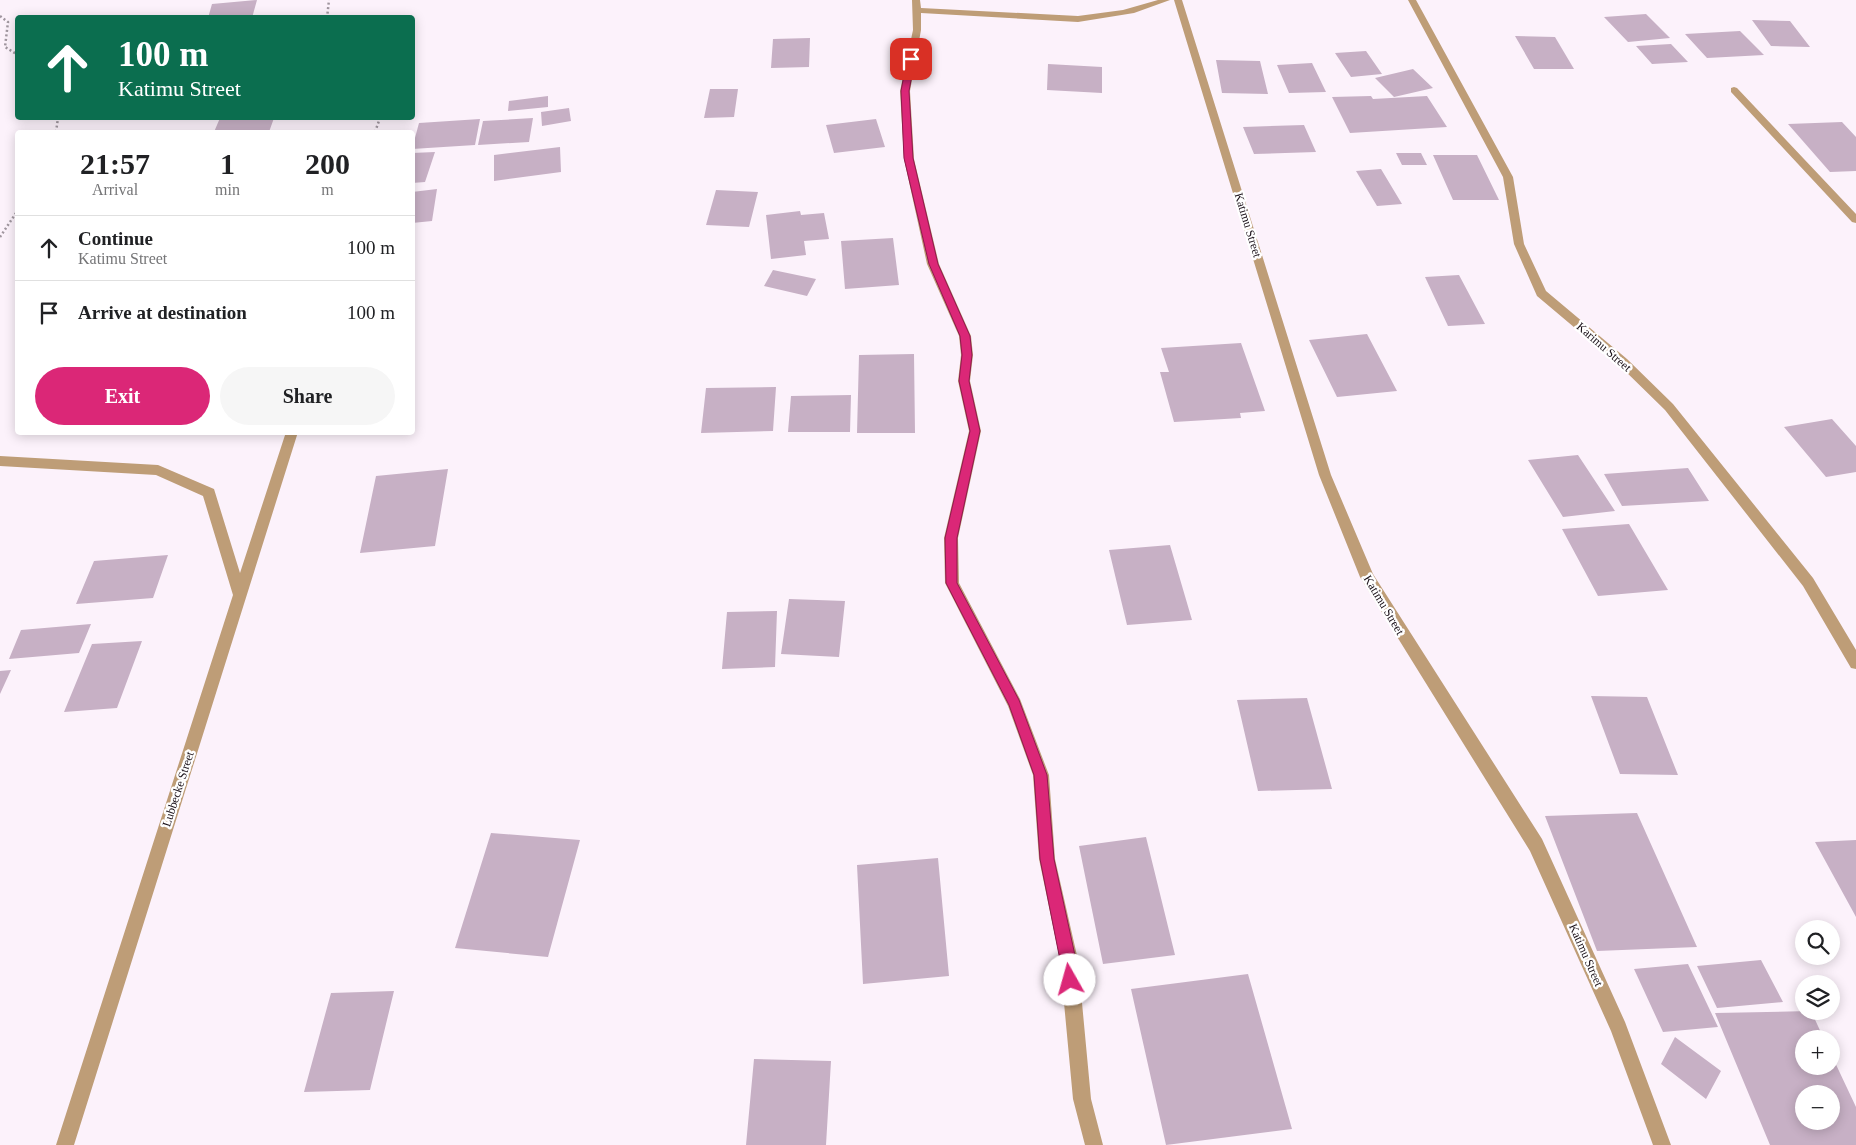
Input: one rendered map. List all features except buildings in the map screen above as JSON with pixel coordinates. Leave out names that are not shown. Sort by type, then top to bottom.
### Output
[{"type":"street","points":[[1094,1145],[1082,1099],[1069,960],[1047,859],[1041,775],[1015,704],[952,583],[951,538],[975,431],[964,381],[967,355],[965,336],[933,264],[909,158],[905,91],[917,30],[916,5],[1078,20],[1134,11],[1166,0]]},
{"type":"street","name":"Katimu Street","points":[[1178,0],[1326,475],[1367,577],[1536,844],[1619,1028],[1662,1145]]},
{"type":"street","name":"Karimu Street","points":[[1412,0],[1508,177],[1519,244],[1541,293],[1623,362],[1669,407],[1808,582],[1856,662]]},
{"type":"street","points":[[1734,90],[1856,220]]},
{"type":"street","name":"Lubbecke Street","points":[[65,1145],[291,435]]},
{"type":"street","points":[[0,461],[158,470],[209,492],[240,594]]},
{"type":"path","points":[[327,15],[329,0]]},
{"type":"path","points":[[0,16],[8,22],[5,48],[15,53]]},
{"type":"path","points":[[0,236],[15,214]]},
{"type":"route","points":[[911,59],[905,91],[909,158],[933,264],[965,336],[967,355],[964,381],[975,431],[951,538],[952,583],[1015,704],[1041,775],[1047,859],[1069,960],[1070,980]]}]
